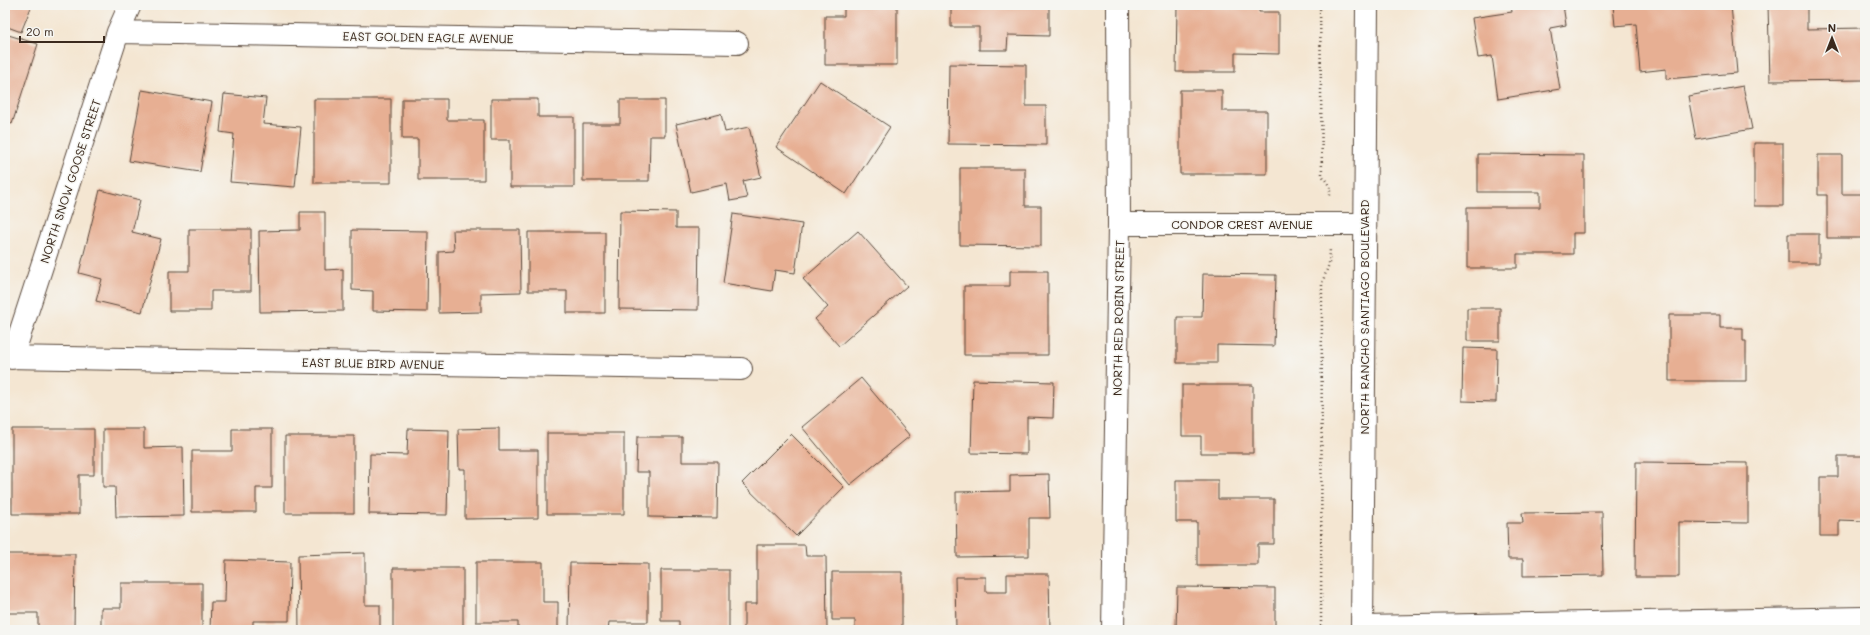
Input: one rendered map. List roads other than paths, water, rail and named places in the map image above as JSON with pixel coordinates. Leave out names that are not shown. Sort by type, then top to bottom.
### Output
[{"type":"street","name":"NORTH SNOW GOOSE STREET","points":[[8,358],[118,32],[130,5]]},
{"type":"street","name":"NORTH RED ROBIN STREET","points":[[1113,630],[1119,224],[1118,5]]},
{"type":"street","name":"NORTH RANCHO SANTIAGO BOULEVARD","points":[[1362,629],[1367,5]]},
{"type":"street","name":"EAST GOLDEN EAGLE AVENUE","points":[[118,32],[737,43]]},
{"type":"street","name":"CONDOR CREST AVENUE","points":[[1119,224],[1365,224]]},
{"type":"street","name":"EAST BLUE BIRD AVENUE","points":[[8,358],[741,369]]},
{"type":"street","points":[[1362,629],[1865,618]]}]
